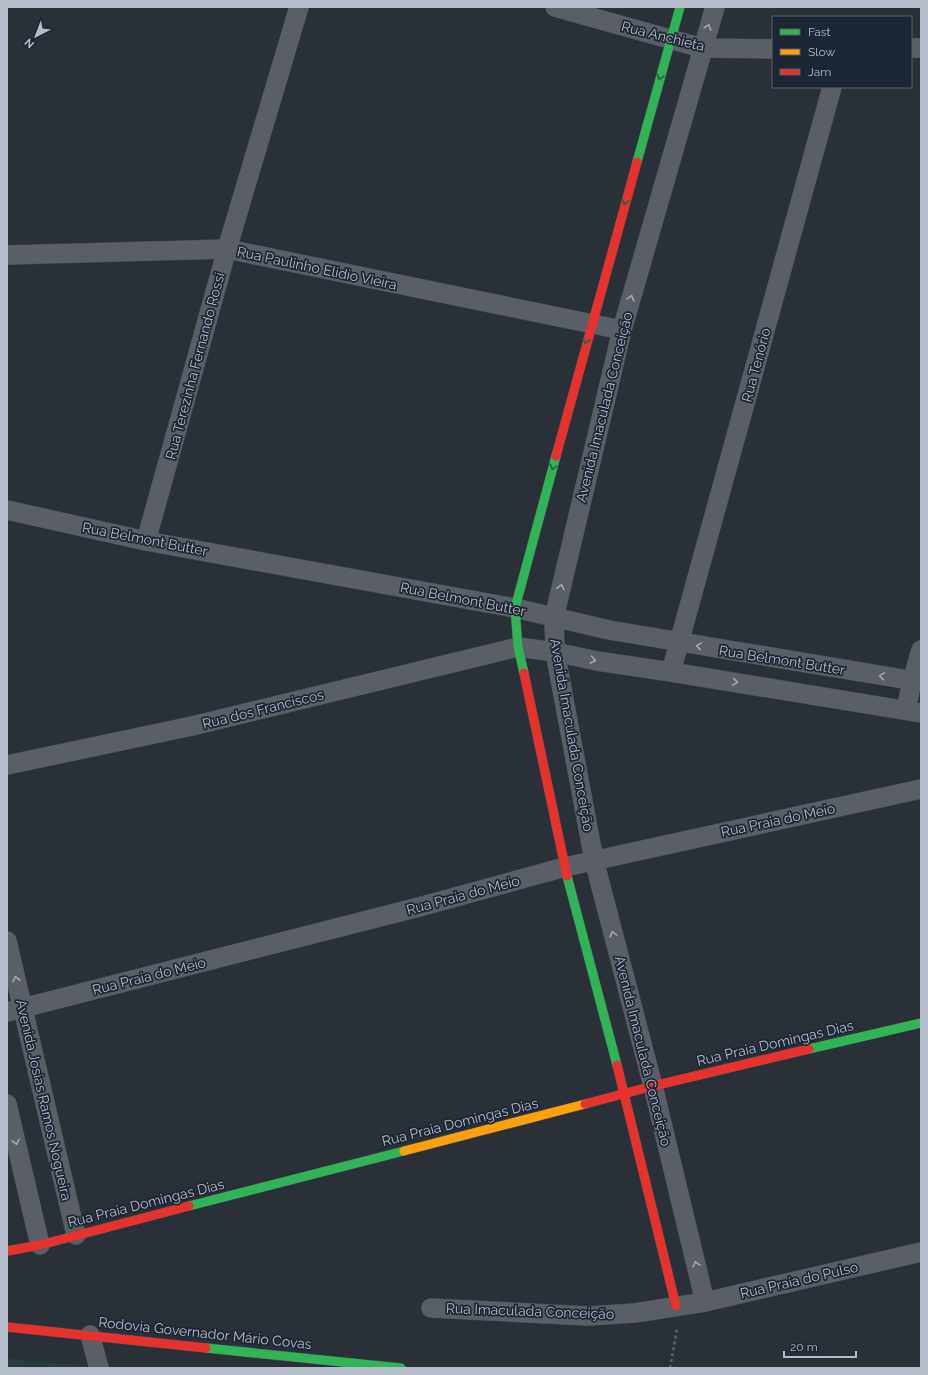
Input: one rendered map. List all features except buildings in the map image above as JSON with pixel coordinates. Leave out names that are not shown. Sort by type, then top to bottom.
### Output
[{"type":"main road","points":[[670,39],[680,7]]},
{"type":"main road","name":"Avenida Imaculada Conceição","points":[[670,39],[591,324],[515,608],[518,647],[565,867],[679,1305]]},
{"type":"main road","name":"Rua Praia Domingas Dias","points":[[7,1251],[40,1245],[653,1086],[921,1022]]},
{"type":"main road","name":"Rodovia Governador Mário Covas","points":[[7,1327],[400,1368]]},
{"type":"street","name":"Rua Terezinha Fernando Rossi","points":[[146,541],[227,249],[299,7]]},
{"type":"street","name":"Rua Anchieta","points":[[555,7],[702,48],[772,49]]},
{"type":"street","name":"Avenida Imaculada Conceição","points":[[705,1302],[653,1086],[594,860],[555,652],[554,618],[622,330],[715,7]]},
{"type":"street","name":"Rua Tenório","points":[[671,672],[832,88]]},
{"type":"street","name":"Rua Paulinho Elidio Vieira","points":[[7,255],[227,249],[622,330]]},
{"type":"street","name":"Rua Belmont Butter","points":[[7,510],[146,541],[515,608],[610,630],[679,643],[917,682]]},
{"type":"street","name":"Rua Belmont Butter","points":[[518,647],[914,712]]},
{"type":"street","name":"Rua dos Franciscos","points":[[7,765],[192,726],[518,647]]},
{"type":"street","points":[[914,712],[921,650]]},
{"type":"street","name":"Rua Praia do Meio","points":[[14,1010],[412,908],[565,867],[921,790]]},
{"type":"street","name":"Avenida Josias Ramos Nogueira","points":[[7,941],[14,1010],[76,1235]]},
{"type":"street","points":[[7,1104],[40,1245]]},
{"type":"street","name":"Rua Praia do Pulso","points":[[679,1305],[705,1302],[921,1252]]},
{"type":"street","name":"Rua Imaculada Conceição","points":[[431,1308],[588,1316],[635,1313],[679,1305]]},
{"type":"street","points":[[90,1335],[99,1368]]},
{"type":"path","points":[[670,1368],[679,1305]]},
{"type":"green space","points":[[7,1358],[102,1368],[7,1368]]},
{"type":"traffic: fast","points":[[637,162],[680,7]]},
{"type":"traffic: fast","points":[[524,673],[518,647],[515,608],[556,456]]},
{"type":"traffic: fast","points":[[567,876],[617,1065]]},
{"type":"traffic: fast","points":[[809,1049],[921,1023]]},
{"type":"traffic: fast","points":[[189,1206],[404,1151]]},
{"type":"traffic: fast","points":[[206,1348],[401,1368]]},
{"type":"traffic: slow","points":[[404,1151],[585,1104]]},
{"type":"traffic: jam","points":[[556,456],[637,162]]},
{"type":"traffic: jam","points":[[524,673],[567,876]]},
{"type":"traffic: jam","points":[[585,1104],[653,1086],[809,1049]]},
{"type":"traffic: jam","points":[[617,1065],[676,1306]]},
{"type":"traffic: jam","points":[[7,1251],[40,1245],[189,1206]]},
{"type":"traffic: jam","points":[[7,1327],[206,1348]]}]
